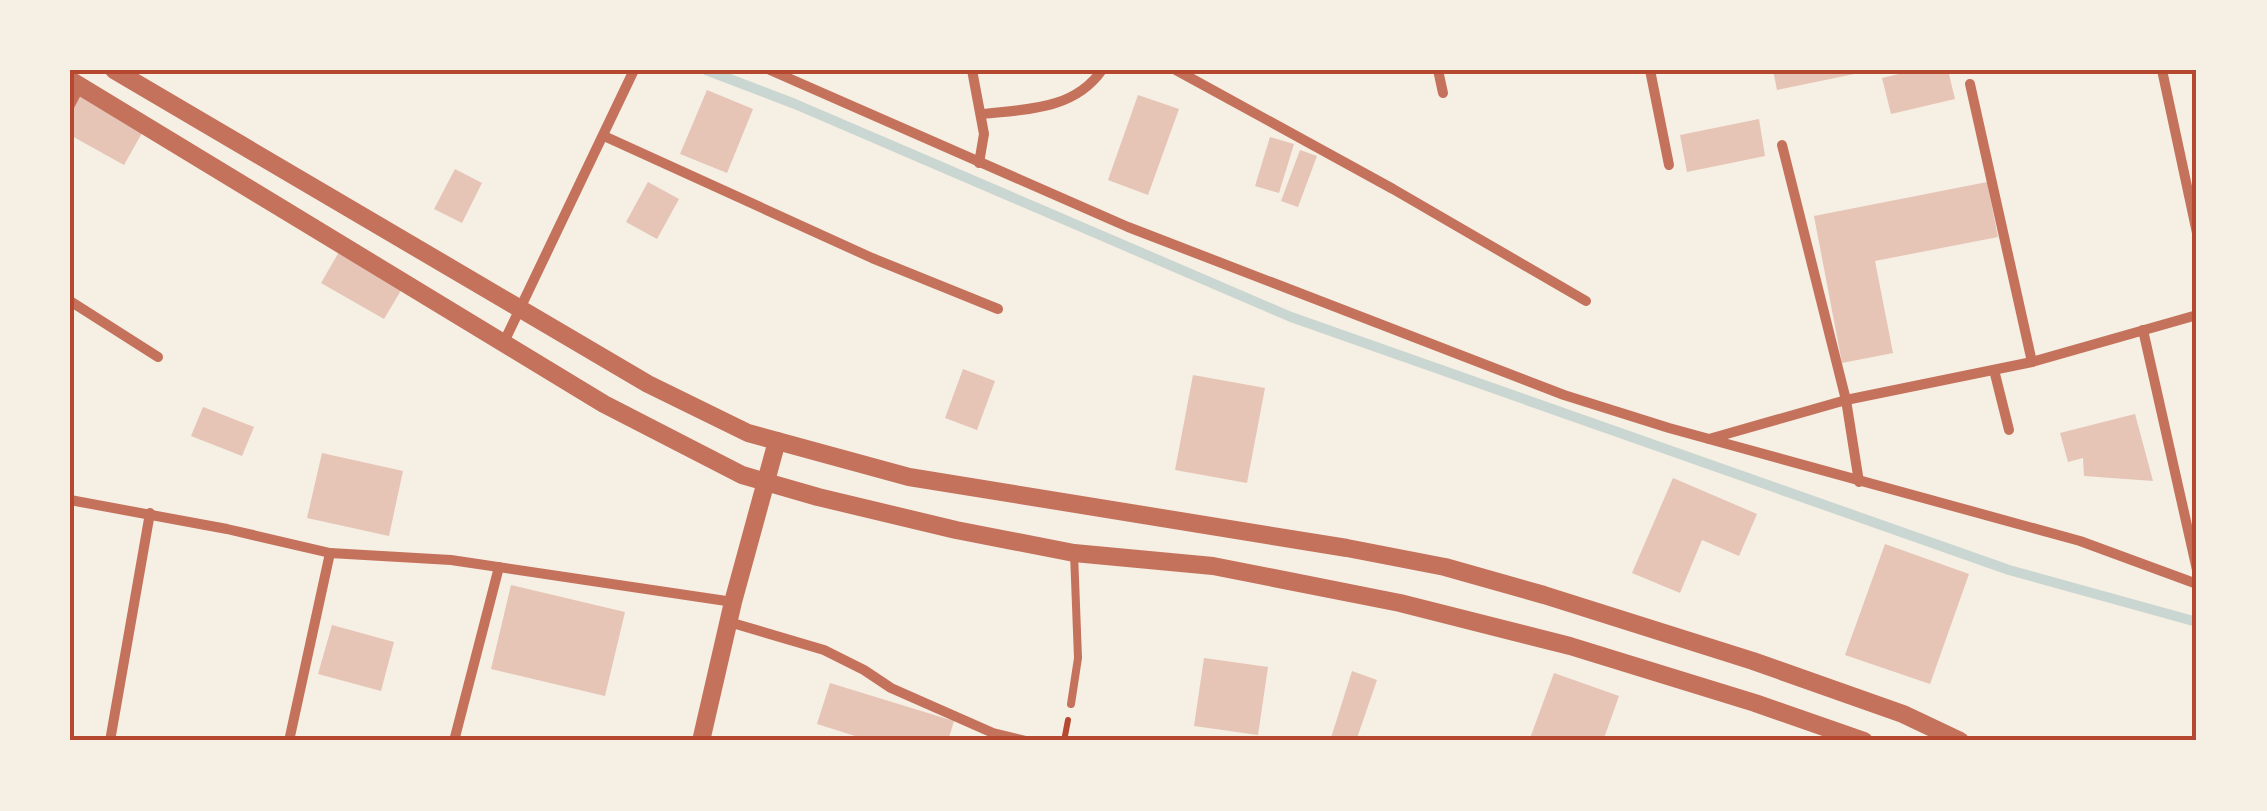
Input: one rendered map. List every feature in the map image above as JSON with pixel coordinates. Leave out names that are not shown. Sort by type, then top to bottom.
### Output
[{"type":"street","points":[[114,70],[648,384],[713,418],[777,441],[908,477],[1445,567],[1753,661],[1903,714],[1960,741]]},
{"type":"street","points":[[504,342],[634,70]]},
{"type":"street","points":[[770,70],[1240,273],[1564,396],[1858,482],[2080,541],[2197,584]]},
{"type":"street","points":[[972,70],[983,114],[979,163]]},
{"type":"street","points":[[983,114],[1060,103],[1082,93],[1102,70]]},
{"type":"street","points":[[1176,70],[1586,301]]},
{"type":"street","points":[[1438,70],[1443,93]]},
{"type":"street","points":[[1650,70],[1668,165]]},
{"type":"street","points":[[2162,70],[2197,232]]},
{"type":"street","points":[[70,105],[75,83],[662,435],[742,474],[904,518],[1074,553],[1213,566],[1400,602],[1570,646],[1864,741]]},
{"type":"street","points":[[1970,84],[2032,362]]},
{"type":"street","points":[[604,136],[872,258],[998,309]]},
{"type":"street","points":[[1782,145],[1846,400],[1858,482]]},
{"type":"street","points":[[70,301],[158,357]]},
{"type":"street","points":[[1708,439],[1846,400],[2032,362],[2197,314]]},
{"type":"street","points":[[2143,330],[2197,570]]},
{"type":"street","points":[[1994,370],[2008,430]]},
{"type":"street","points":[[701,741],[733,602],[777,441]]},
{"type":"street","points":[[70,500],[330,554],[451,560],[733,602]]},
{"type":"street","points":[[110,741],[150,514]]},
{"type":"street","points":[[289,741],[330,554]]},
{"type":"street","points":[[454,741],[499,567]]},
{"type":"street","points":[[729,622],[824,650],[992,737],[1026,741]]},
{"type":"lane","points":[[1070,704],[1078,658],[1074,553]]},
{"type":"building","points":[[1773,70],[1863,70],[1864,72],[1777,90]]},
{"type":"building","points":[[1916,70],[1948,70],[1955,99],[1891,114],[1882,78]]},
{"type":"building","points":[[707,90],[753,109],[727,173],[680,154]]},
{"type":"building","points":[[81,91],[146,126],[124,165],[70,135],[70,110]]},
{"type":"building","points":[[1138,95],[1179,109],[1148,195],[1108,180]]},
{"type":"building","points":[[1759,119],[1765,156],[1687,172],[1680,135]]},
{"type":"building","points":[[1270,137],[1294,144],[1279,193],[1255,186]]},
{"type":"building","points":[[1300,150],[1317,156],[1298,207],[1281,201]]},
{"type":"building","points":[[455,169],[482,183],[462,223],[434,209]]},
{"type":"building","points":[[648,182],[679,199],[657,239],[626,222]]},
{"type":"building","points":[[1987,182],[1998,237],[1875,261],[1893,353],[1842,363],[1814,216]]},
{"type":"building","points":[[343,245],[406,282],[384,319],[321,283]]},
{"type":"building","points":[[963,369],[995,381],[977,430],[945,418]]},
{"type":"building","points":[[1193,375],[1265,388],[1247,483],[1175,470]]},
{"type":"building","points":[[203,407],[254,427],[242,456],[191,436]]},
{"type":"building","points":[[2135,414],[2153,481],[2084,476],[2083,458],[2068,462],[2060,433]]},
{"type":"building","points":[[322,453],[403,471],[389,536],[307,518]]},
{"type":"building","points":[[1673,478],[1757,514],[1739,556],[1702,540],[1680,593],[1632,573]]},
{"type":"building","points":[[1885,544],[1969,574],[1930,684],[1845,655]]},
{"type":"building","points":[[511,585],[625,612],[605,696],[491,669]]},
{"type":"building","points":[[332,625],[394,642],[381,691],[318,674]]},
{"type":"building","points":[[1204,658],[1268,667],[1258,735],[1194,726]]},
{"type":"building","points":[[1352,671],[1377,680],[1356,741],[1330,741]]},
{"type":"building","points":[[1554,673],[1619,696],[1603,741],[1529,741]]},
{"type":"building","points":[[830,683],[954,721],[948,741],[871,741],[817,724]]},
{"type":"waterway","points":[[706,70],[795,104],[1291,317],[2009,570],[2197,622]]}]
